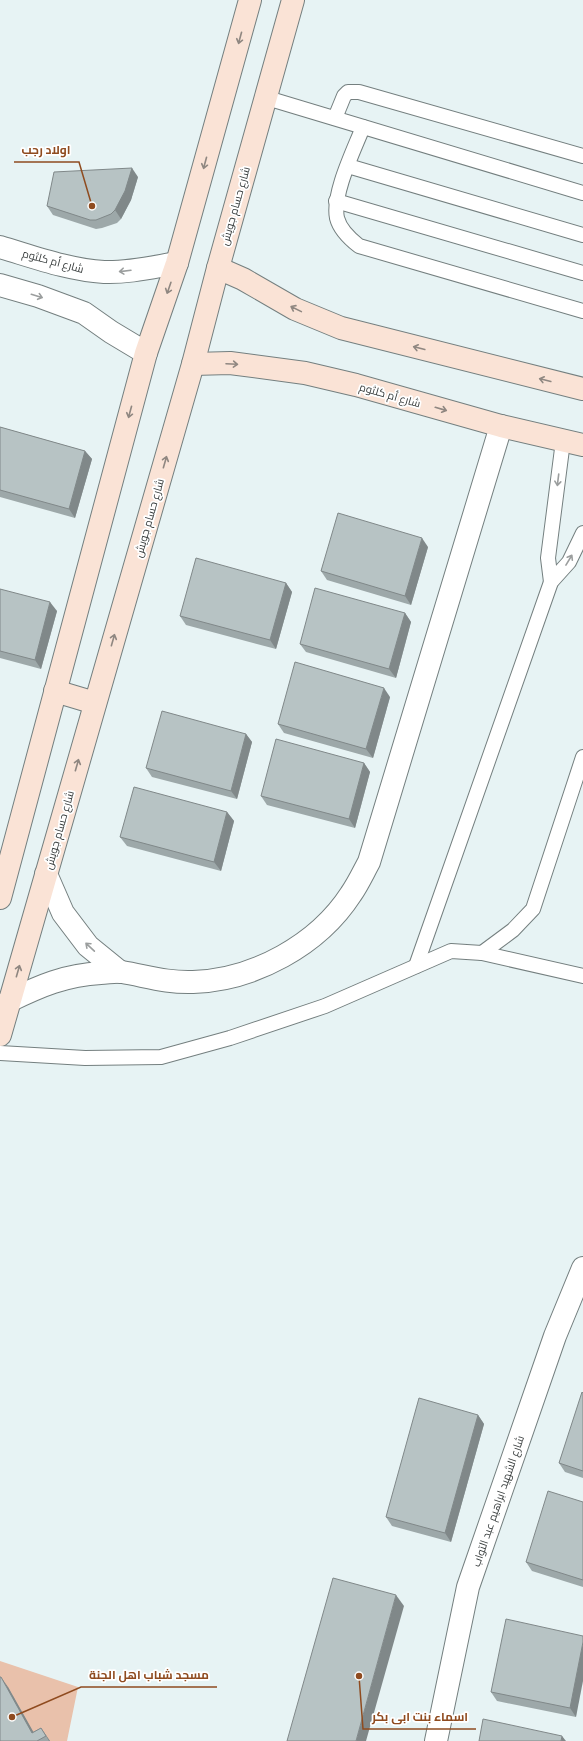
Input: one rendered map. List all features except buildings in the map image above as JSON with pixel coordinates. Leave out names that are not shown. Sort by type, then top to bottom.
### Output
[{"type":"street","points":[[0,898],[146,353],[177,263],[250,0]]},
{"type":"street","name":"شارع حسام جويش","points":[[0,1035],[194,364],[218,268],[267,98],[293,0]]},
{"type":"street","name":"شارع أم كلثوم","points":[[0,247],[78,269],[104,272],[122,272],[177,263]]},
{"type":"street","points":[[218,268],[243,279],[295,309],[341,328],[583,389]]},
{"type":"street","points":[[0,285],[38,296],[84,313],[111,332],[146,353]]},
{"type":"street","name":"شارع أم كلثوم","points":[[194,364],[230,363],[305,373],[356,385],[501,426],[573,443]]},
{"type":"street","points":[[9,1001],[44,984],[81,974],[120,972],[156,980],[194,982],[230,977],[265,965],[298,947],[327,923],[351,895],[369,862],[501,426]]},
{"type":"street","points":[[55,692],[95,703]]},
{"type":"street","points":[[46,874],[62,913],[88,946],[120,972]]},
{"type":"street","name":"شارع الشهيد ابراهيم عبد التواب","points":[[436,1741],[468,1587],[555,1336],[583,1268]]},
{"type":"lane","points":[[335,118],[344,96],[348,92],[359,92],[583,156]]},
{"type":"lane","points":[[267,98],[583,193]]},
{"type":"lane","points":[[363,127],[336,201],[337,218],[346,235],[360,246],[583,311]]},
{"type":"lane","points":[[348,166],[583,236]]},
{"type":"lane","points":[[336,201],[583,273]]},
{"type":"lane","points":[[551,582],[548,558],[573,443]]},
{"type":"lane","points":[[416,966],[551,582],[569,562],[583,534]]},
{"type":"lane","points":[[482,953],[513,930],[533,910],[583,757]]},
{"type":"lane","points":[[0,1053],[85,1058],[161,1057],[230,1038],[325,1006],[451,951],[482,953],[583,976]]},
{"type":"shaded area","points":[[0,1661],[78,1687],[67,1741],[50,1741],[48,1739],[38,1741],[0,1692]]},
{"type":"place","name":"اولاد رجب","points":[[92,206]]},
{"type":"place","name":"اسماء بنت ابى بكر","points":[[359,1676]]},
{"type":"place","name":"مسجد شباب اهل الجنة","points":[[12,1717]]}]
